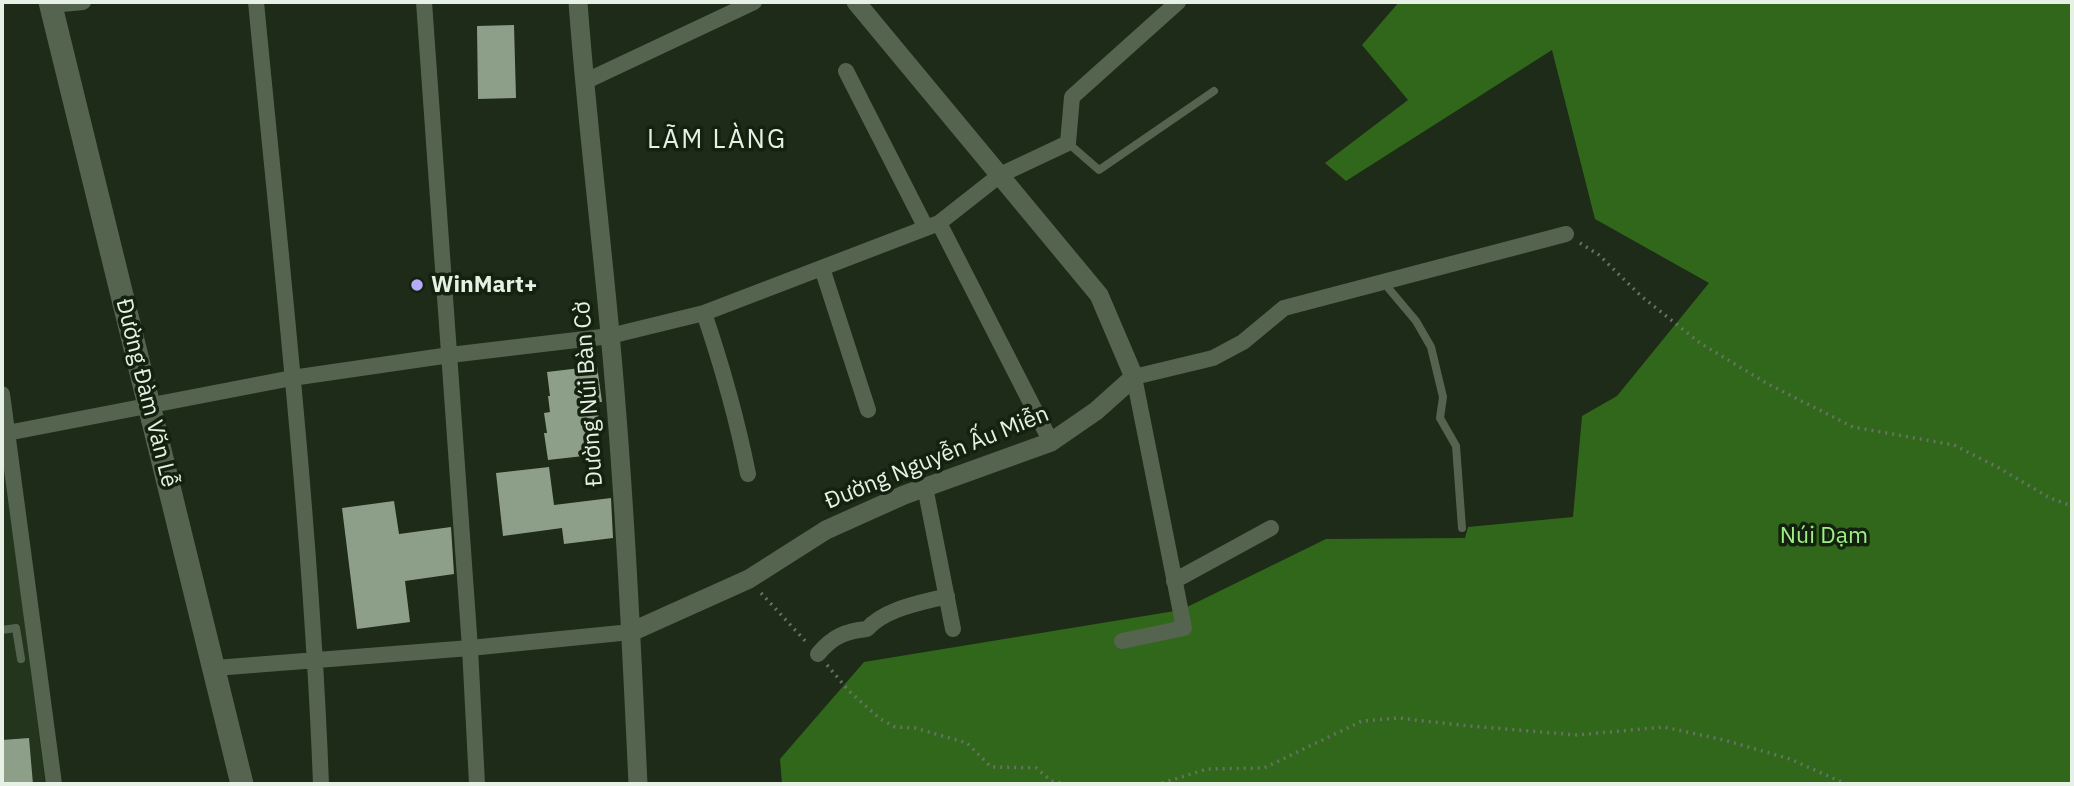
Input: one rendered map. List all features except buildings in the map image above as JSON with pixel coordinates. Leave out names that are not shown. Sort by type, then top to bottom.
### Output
[{"type":"main road","name":"Đường Đàm Văn Lễ","points":[[50,4],[242,784]]},
{"type":"street","points":[[50,4],[83,2]]},
{"type":"street","points":[[256,2],[316,661],[321,784]]},
{"type":"street","points":[[424,2],[470,648],[477,784]]},
{"type":"street","name":"Đường Núi Bàn Cờ","points":[[578,2],[610,336],[631,632],[638,784]]},
{"type":"street","points":[[584,82],[754,2]]},
{"type":"street","points":[[856,2],[1098,295],[1134,377],[1184,628],[1122,641]]},
{"type":"street","points":[[8,433],[292,378],[450,355],[610,336],[705,313],[932,225],[1000,175],[1068,144],[1072,97],[1178,2]]},
{"type":"street","points":[[846,71],[1051,442]]},
{"type":"street","points":[[1134,377],[1213,358],[1243,342],[1284,308],[1566,234]]},
{"type":"street","points":[[822,268],[868,410]]},
{"type":"street","points":[[705,313],[739,426],[748,474]]},
{"type":"street","name":"Đường Nguyễn Ấu Miễn","points":[[631,632],[749,579],[826,530],[925,487],[1051,442],[1096,411],[1134,377]]},
{"type":"street","points":[[2,394],[54,784]]},
{"type":"street","points":[[925,487],[953,629]]},
{"type":"street","points":[[1174,581],[1271,528]]},
{"type":"street","points":[[818,654],[829,641],[853,630],[867,629],[874,621],[903,608],[947,596]]},
{"type":"street","points":[[215,668],[631,632]]},
{"type":"lane","points":[[1068,144],[1099,170],[1214,91]]},
{"type":"lane","points":[[1384,283],[1416,321],[1431,347],[1443,397],[1440,418],[1456,446],[1462,528]]},
{"type":"lane","points":[[2,630],[16,628],[22,659]]},
{"type":"path","points":[[1566,234],[1599,255],[1641,296],[1700,343],[1768,384],[1853,427],[1954,445],[2050,498],[2072,506]]},
{"type":"path","points":[[749,579],[849,691],[879,718],[895,727],[915,728],[967,743],[991,766],[1036,768],[1052,780],[1067,784]]},
{"type":"path","points":[[1120,784],[1159,784],[1207,769],[1265,768],[1363,721],[1398,718],[1577,735],[1664,727],[1724,740],[1790,760],[1846,784]]},
{"type":"shaded area","points":[[2,440],[45,784],[2,784]]},
{"type":"green space","name":"Núi Dạm","points":[[1399,2],[2072,2],[2072,784],[782,784],[780,759],[864,662],[1181,610],[1326,539],[1465,538],[1468,527],[1573,517],[1582,416],[1617,396],[1709,283],[1595,219],[1552,50],[1346,181],[1325,163],[1408,100],[1362,45]]},
{"type":"place","name":"WinMart+","points":[[417,285]]},
{"type":"district","name":"LÃM LÀNG","points":[[717,140]]}]
